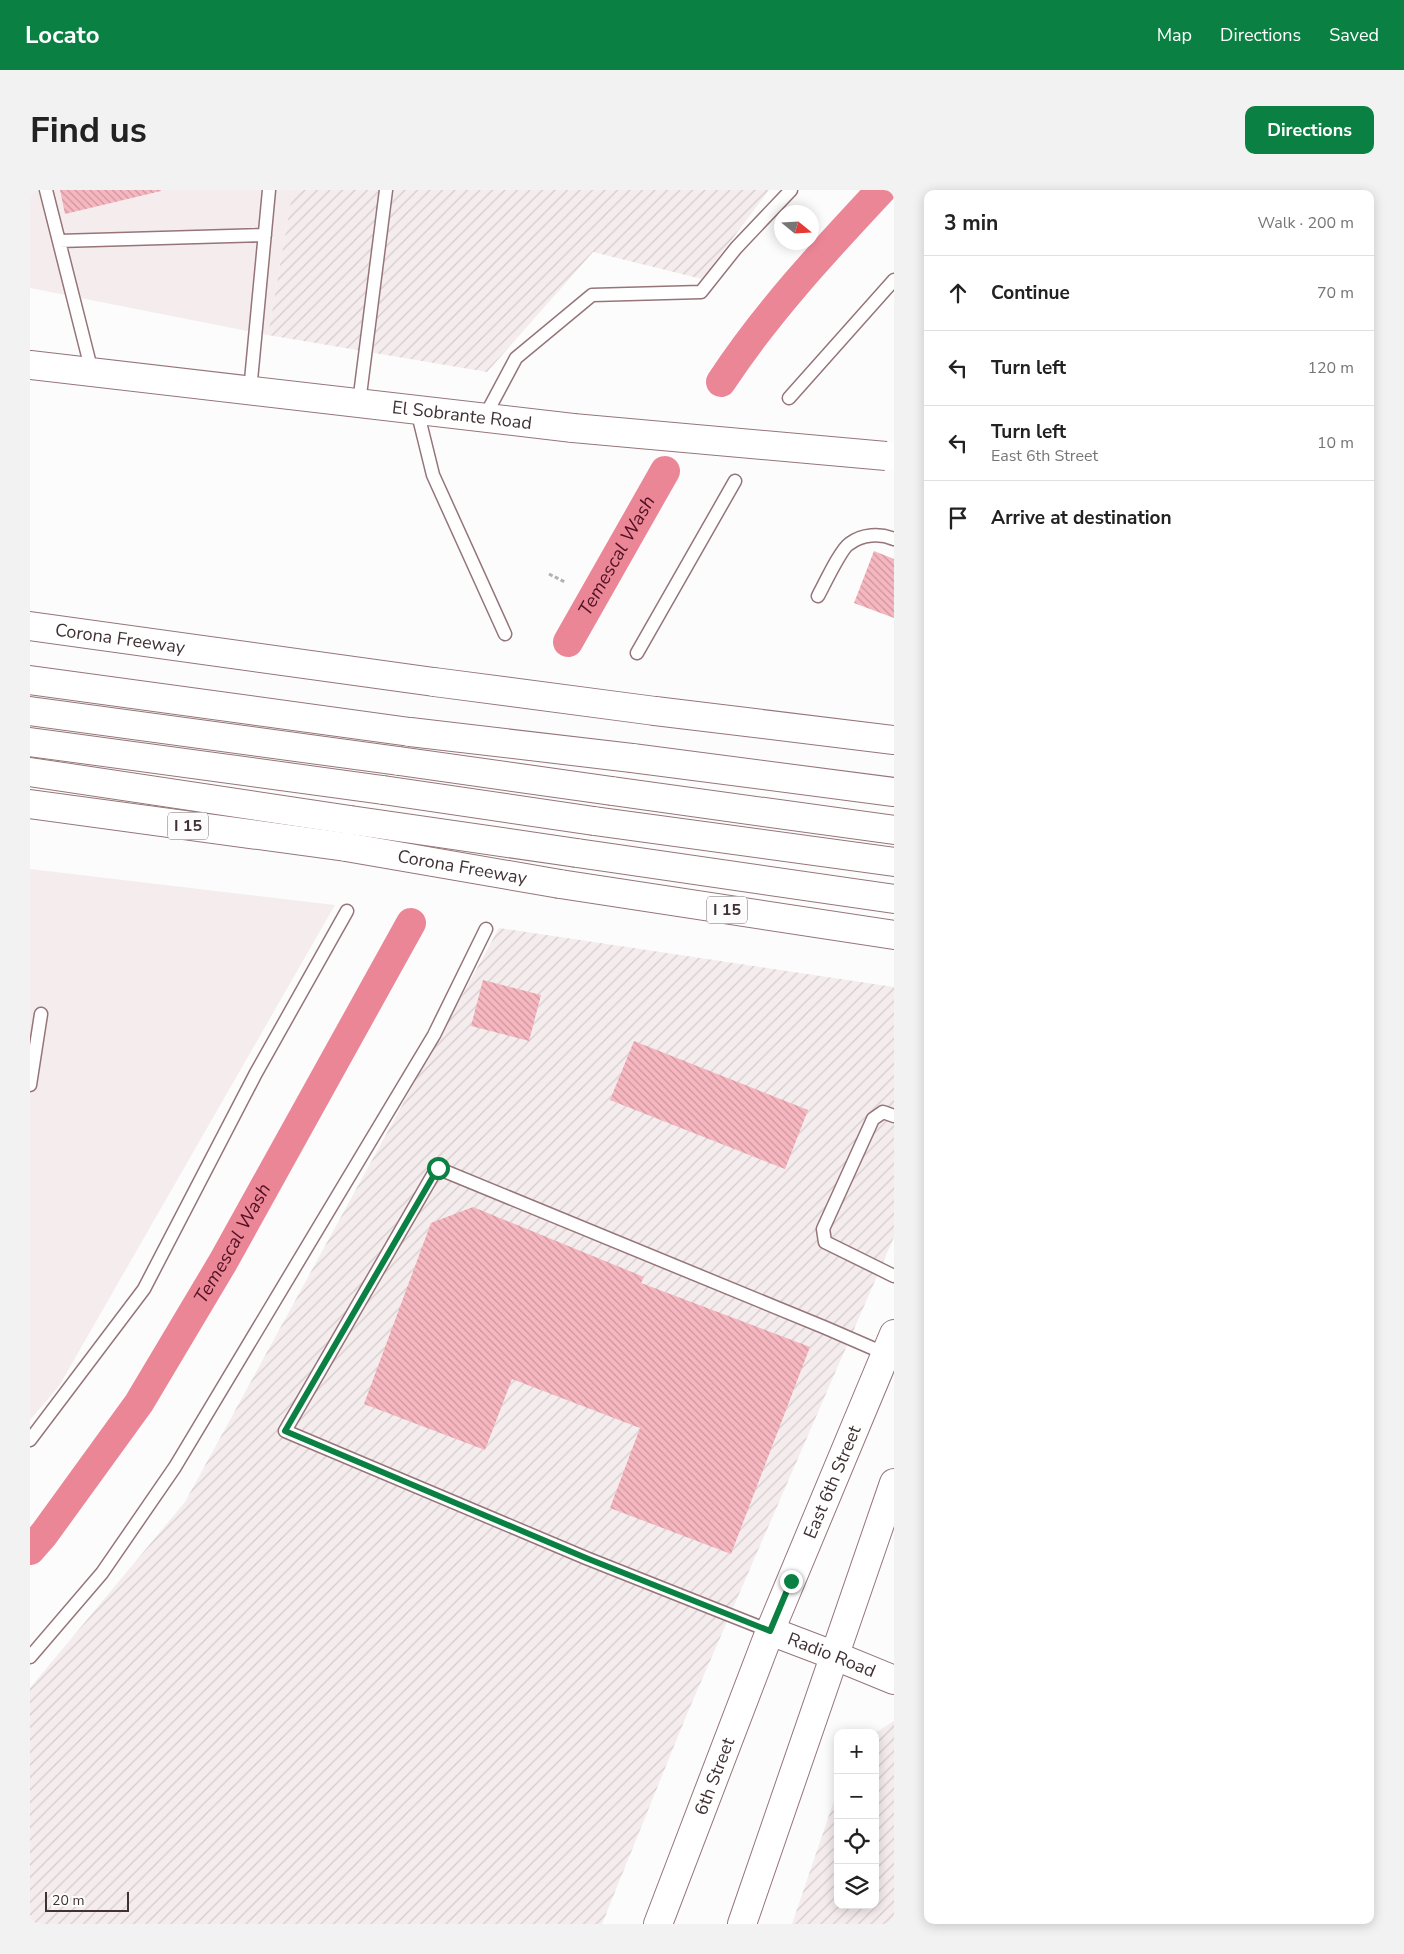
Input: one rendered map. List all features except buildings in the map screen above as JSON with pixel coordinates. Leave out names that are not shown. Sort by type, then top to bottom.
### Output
[{"type":"main road","name":"El Sobrante Road","points":[[30,365],[573,428],[890,457]]},
{"type":"main road","name":"Corona Freeway","points":[[30,626],[655,712],[894,740]]},
{"type":"main road","points":[[30,680],[410,732],[632,758],[894,792]]},
{"type":"main road","points":[[30,711],[894,830]]},
{"type":"main road","points":[[30,742],[894,862]]},
{"type":"main road","points":[[30,772],[894,899]]},
{"type":"main road","name":"Corona Freeway","points":[[30,804],[346,848],[560,884],[894,935]]},
{"type":"main road","name":"East 6th Street","points":[[770,1631],[890,1344]]},
{"type":"main road","points":[[742,1924],[833,1655],[894,1483]]},
{"type":"main road","name":"Radio Road","points":[[770,1631],[894,1680]]},
{"type":"main road","name":"6th Street","points":[[658,1924],[770,1631]]},
{"type":"lane","points":[[46,190],[92,372]]},
{"type":"lane","points":[[250,391],[269,190]]},
{"type":"lane","points":[[359,403],[386,190]]},
{"type":"lane","points":[[484,418],[516,358],[592,295],[701,292],[736,248],[791,190]]},
{"type":"lane","points":[[59,241],[265,235]]},
{"type":"lane","points":[[789,398],[894,280]]},
{"type":"lane","points":[[416,410],[433,475],[506,634]]},
{"type":"lane","points":[[637,653],[735,481]]},
{"type":"lane","points":[[818,596],[847,544],[866,536],[885,536],[894,540]]},
{"type":"lane","points":[[30,1440],[144,1289],[256,1073],[347,911]]},
{"type":"lane","points":[[30,1657],[102,1573],[175,1467],[434,1035],[486,929]]},
{"type":"lane","points":[[30,1085],[41,1014]]},
{"type":"lane","points":[[894,1116],[884,1112],[873,1119],[823,1229],[825,1242],[894,1276]]},
{"type":"lane","points":[[770,1631],[586,1558],[285,1431],[438,1168],[826,1328],[890,1344]]},
{"type":"path","points":[[549,574],[565,582]]},
{"type":"shaded area","points":[[30,190],[293,190],[268,335],[30,288]]},
{"type":"shaded area","points":[[293,190],[769,190],[702,279],[593,252],[487,372],[268,335]]},
{"type":"shaded area","points":[[30,869],[335,905],[59,1386],[30,1420]]},
{"type":"shaded area","points":[[499,928],[894,987],[894,1237],[687,1714],[602,1924],[30,1924],[30,1688],[185,1502]]},
{"type":"shaded area","points":[[894,1721],[894,1924],[792,1924],[834,1801],[834,1909],[879,1909],[879,1730]]},
{"type":"waterway","name":"Temescal Wash","points":[[721,382],[757,331],[817,259],[881,190]]},
{"type":"waterway","name":"Temescal Wash","points":[[568,642],[665,471]]},
{"type":"waterway","name":"Temescal Wash","points":[[30,1550],[44,1534],[139,1403],[223,1262],[411,923]]},
{"type":"route","points":[[438,1168],[285,1431],[586,1558],[770,1631],[791,1581]]}]
